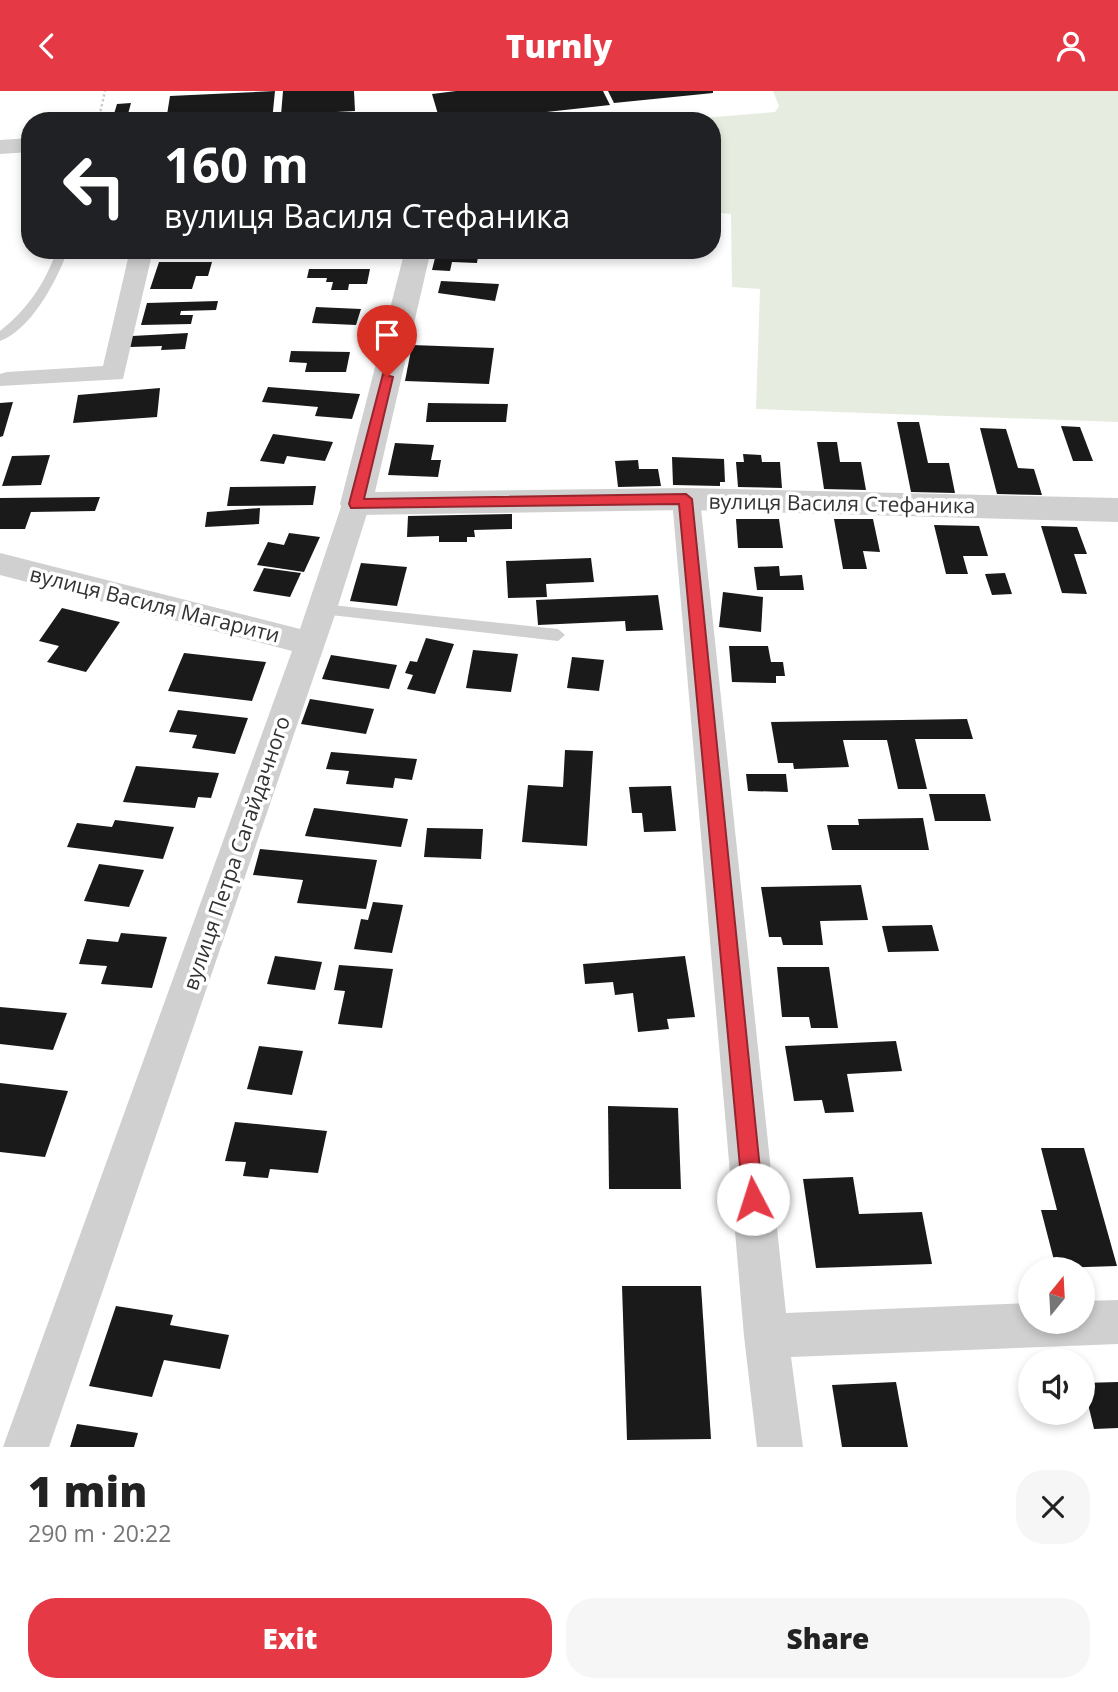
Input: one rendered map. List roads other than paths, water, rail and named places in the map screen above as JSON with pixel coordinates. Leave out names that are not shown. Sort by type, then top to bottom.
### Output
[{"type":"street","points":[[0,147],[21,146]]},
{"type":"street","points":[[7,380],[114,373],[140,259]]},
{"type":"street","name":"вулиця Петра Сагайдачного","points":[[26,1447],[316,626],[356,504],[416,259]]},
{"type":"street","points":[[686,499],[766,1336],[780,1447]]},
{"type":"street","name":"вулиця Василя Стефаника","points":[[356,504],[686,499],[1118,510]]},
{"type":"street","name":"вулиця Василя Магарити","points":[[0,563],[316,626]]},
{"type":"street","points":[[766,1336],[1118,1322]]},
{"type":"lane","points":[[0,337],[33,310],[47,291],[59,259]]},
{"type":"lane","points":[[316,626],[558,635]]}]
